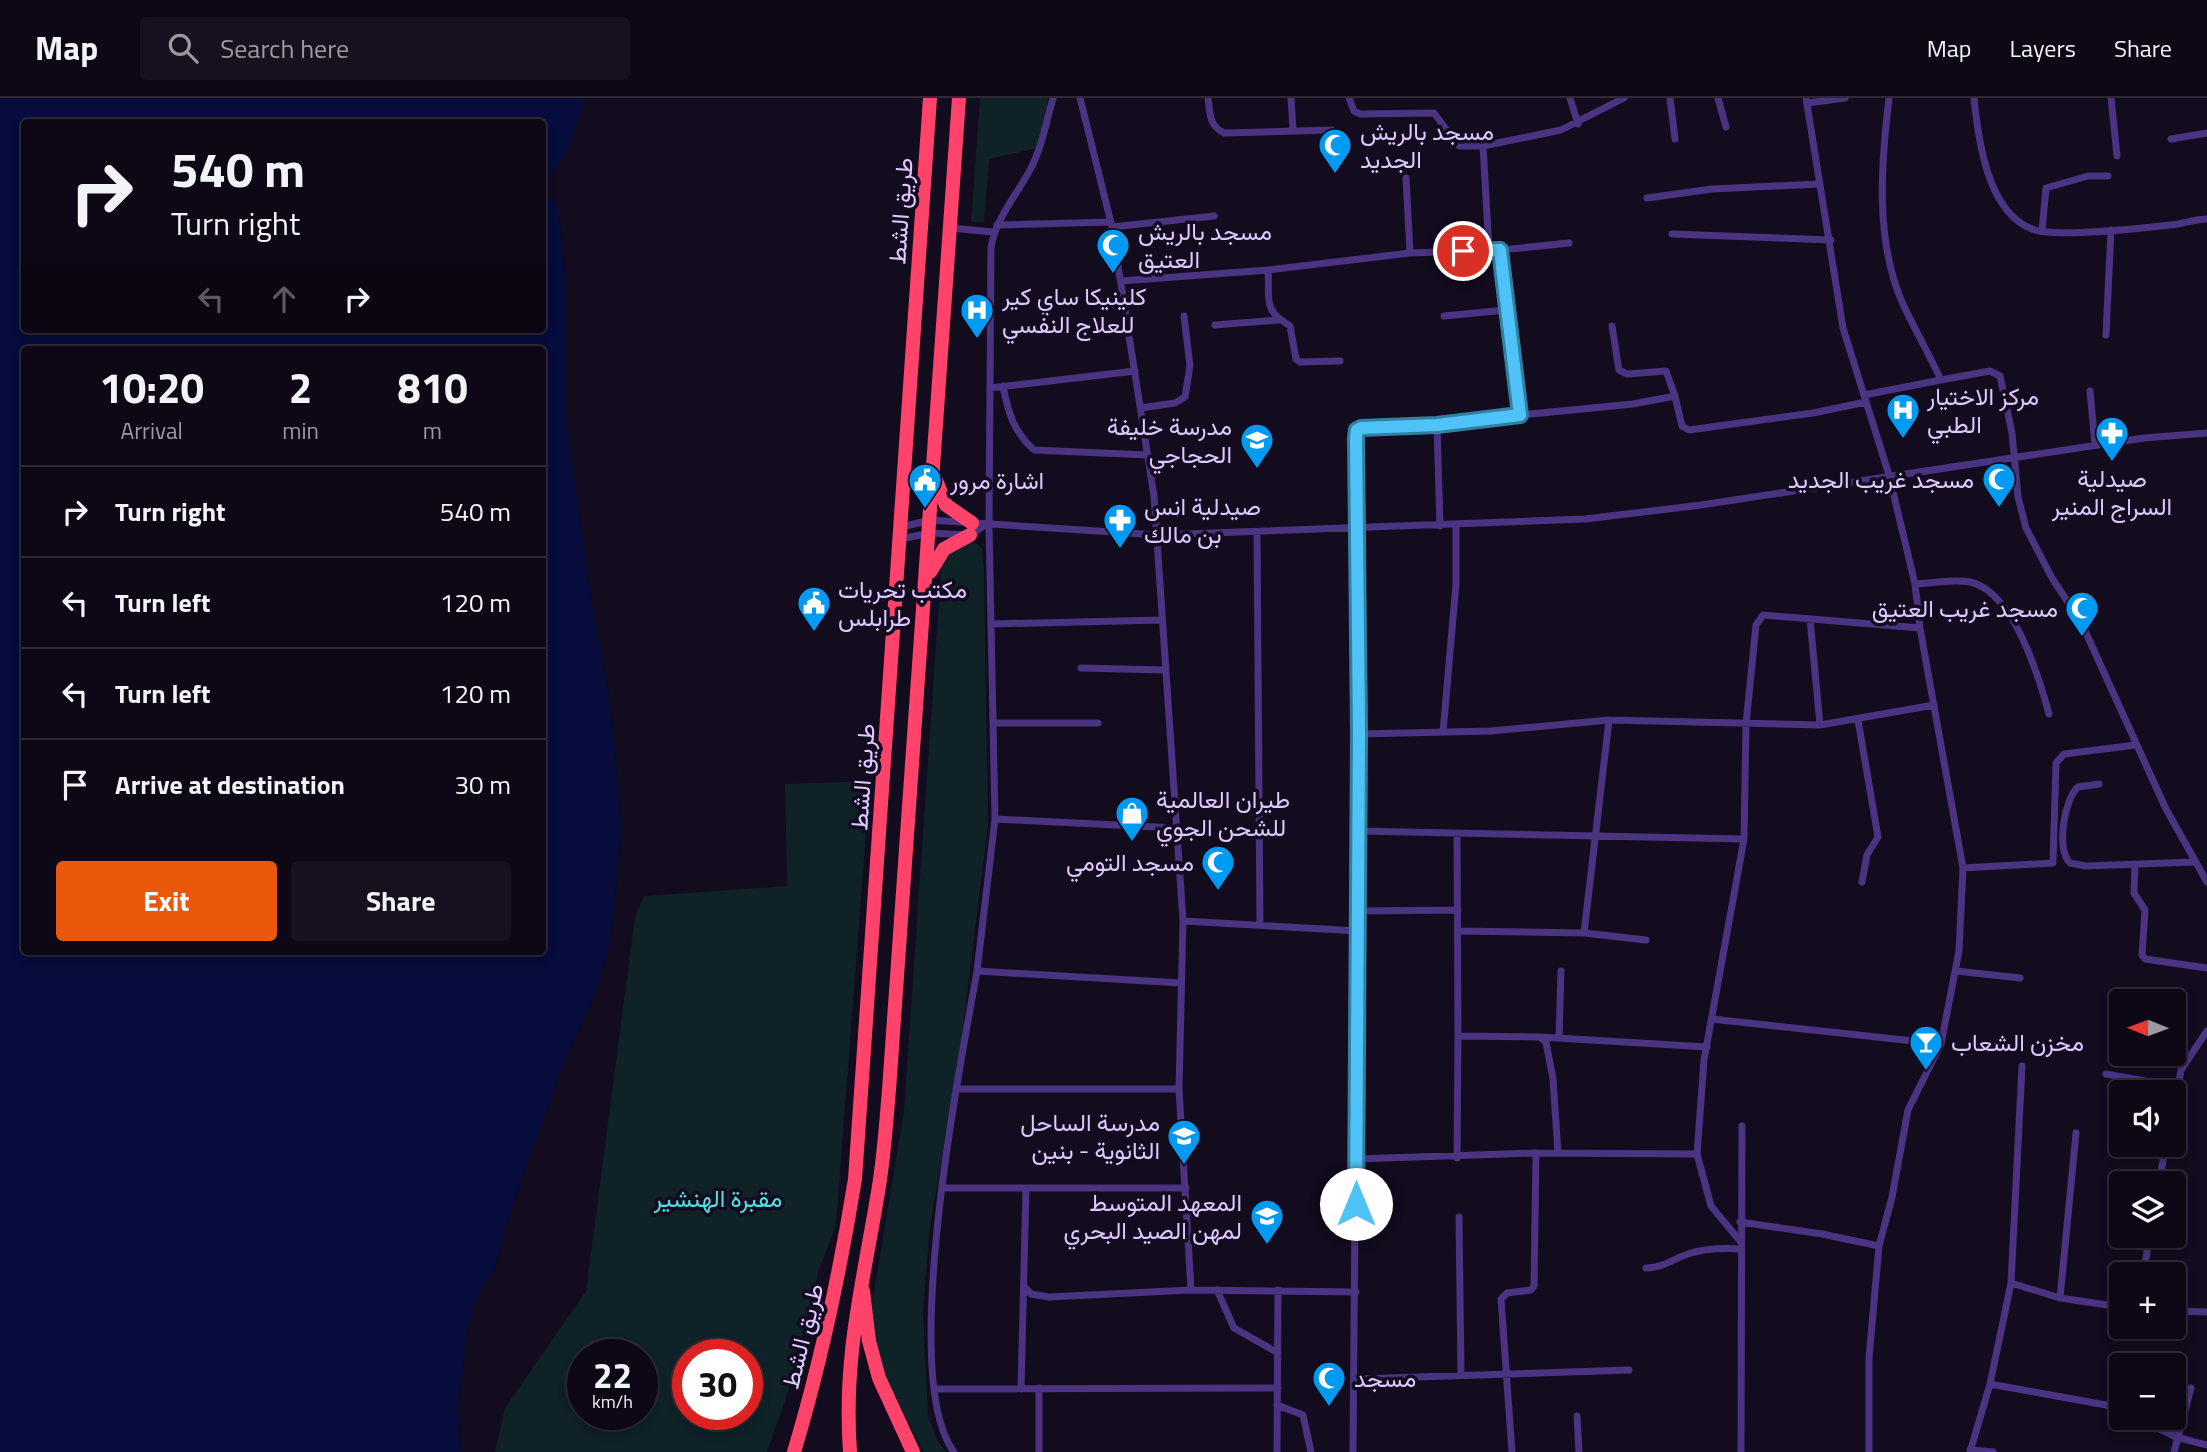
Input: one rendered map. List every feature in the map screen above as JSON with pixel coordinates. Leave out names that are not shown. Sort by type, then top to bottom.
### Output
[{"type":"highway","name":"طريق الشط","points":[[794,1452],[814,1385],[840,1275],[855,1179],[902,533],[930,98]]},
{"type":"highway","name":"طريق الشط","points":[[850,1452],[849,1356],[878,1189],[890,1090],[959,98]]},
{"type":"highway","points":[[926,583],[935,559],[944,549],[979,527],[946,505],[933,473]]},
{"type":"highway","points":[[862,1282],[868,1313],[869,1341],[878,1378],[913,1452]]},
{"type":"street","points":[[954,1452],[940,1428],[935,1389],[931,1296],[957,1089],[978,971],[995,819],[991,624],[979,527],[990,388],[995,229],[1038,151],[1053,98]]},
{"type":"street","points":[[1080,98],[1112,224],[1148,455],[1157,535],[1182,921],[1179,1089],[1191,1290]]},
{"type":"street","points":[[1208,98],[1211,122],[1216,129],[1224,133],[1332,130]]},
{"type":"street","points":[[1291,98],[1293,130]]},
{"type":"street","points":[[1349,98],[1354,111],[1360,114],[1434,113],[1459,146],[1483,146],[1578,124],[1624,98]]},
{"type":"street","points":[[1570,98],[1578,124]]},
{"type":"street","points":[[1670,98],[1675,139]]},
{"type":"street","points":[[1717,98],[1726,127]]},
{"type":"street","points":[[1845,98],[1807,101],[1843,328],[1889,475],[1915,584],[1920,628],[1963,868],[1956,971],[1941,1044],[1908,1110],[1892,1197],[1879,1246],[1869,1358],[1869,1452]]},
{"type":"street","points":[[1889,98],[1882,174],[1886,240],[1902,302],[1941,380]]},
{"type":"street","points":[[1974,98],[1980,142],[1991,182],[2019,220],[2029,229],[2110,230],[2207,219]]},
{"type":"street","points":[[2111,98],[2117,156]]},
{"type":"street","points":[[2171,139],[2207,133]]},
{"type":"street","points":[[1483,146],[1489,249]]},
{"type":"street","points":[[2042,231],[2046,188],[2088,176],[2108,176]]},
{"type":"street","points":[[1406,178],[1410,253]]},
{"type":"street","points":[[1647,198],[1712,189],[1820,184]]},
{"type":"street","points":[[950,228],[995,229],[1112,224],[1214,216]]},
{"type":"street","points":[[2106,335],[2110,230]]},
{"type":"street","points":[[1672,234],[1831,240]]},
{"type":"street","points":[[1121,281],[1268,270],[1410,253],[1500,250],[1569,243]]},
{"type":"street","points":[[1500,250],[1520,415]]},
{"type":"street","points":[[1268,270],[1270,310],[1278,320],[1290,326],[1296,359],[1300,362],[1340,361]]},
{"type":"street","points":[[1444,316],[1506,310]]},
{"type":"street","points":[[1141,408],[1175,403],[1185,397],[1190,366],[1184,316]]},
{"type":"street","points":[[1216,326],[1278,320]]},
{"type":"street","points":[[1612,326],[1619,370],[1627,374],[1666,371],[1682,426],[1689,430],[1813,413],[1941,380],[1998,373],[2012,433],[2012,459],[2026,528],[2052,578],[2081,622],[2136,745],[2194,862],[2207,882]]},
{"type":"street","points":[[990,388],[1135,371]]},
{"type":"street","points":[[1003,386],[1009,416],[1019,437],[1034,450],[1148,455]]},
{"type":"street","points":[[2090,391],[2095,445]]},
{"type":"street","points":[[1353,1452],[1356,1379],[1359,831],[1357,430],[1437,425],[1633,404],[1675,396]]},
{"type":"street","points":[[1437,425],[1440,526]]},
{"type":"street","points":[[902,533],[930,526],[1157,535],[1257,534],[1640,513],[2095,445],[2207,433]]},
{"type":"street","points":[[1443,732],[1456,584],[1456,525]]},
{"type":"street","points":[[902,533],[930,526],[979,527]]},
{"type":"street","points":[[1257,534],[1260,925]]},
{"type":"street","points":[[1915,584],[1967,582],[1980,587],[1995,600],[2007,613],[2029,649],[2049,714]]},
{"type":"street","points":[[1740,1245],[1711,1206],[1697,1154],[1707,1047],[1744,839],[1746,724],[1756,625],[1763,615],[1920,628]]},
{"type":"street","points":[[1810,619],[1820,724]]},
{"type":"street","points":[[991,624],[1161,620]]},
{"type":"street","points":[[1081,668],[1164,670]]},
{"type":"street","points":[[1359,734],[1443,732],[1609,720],[1820,724],[1858,720],[1934,705]]},
{"type":"street","points":[[1584,933],[1609,720]]},
{"type":"street","points":[[1858,720],[1878,837],[1867,855],[1862,882]]},
{"type":"street","points":[[993,723],[1098,723]]},
{"type":"street","points":[[1963,868],[2053,863],[2056,763],[2064,754],[2136,745]]},
{"type":"street","points":[[2099,784],[2078,787],[2069,796],[2066,804],[2065,858],[2077,866],[2194,862]]},
{"type":"street","points":[[995,819],[1176,828]]},
{"type":"street","points":[[1359,831],[1744,839]]},
{"type":"street","points":[[1457,834],[1457,1158]]},
{"type":"street","points":[[2135,865],[2134,893],[2145,910],[2142,955],[2145,959],[2207,968]]},
{"type":"street","points":[[1358,911],[1458,910]]},
{"type":"street","points":[[1182,921],[1357,931]]},
{"type":"street","points":[[1458,931],[1584,933],[1646,940]]},
{"type":"street","points":[[978,971],[1181,983]]},
{"type":"street","points":[[1559,1038],[1562,971]]},
{"type":"street","points":[[1956,971],[2020,978]]},
{"type":"street","points":[[1712,1019],[1941,1044]]},
{"type":"street","points":[[2179,1080],[2180,1070],[2207,1031]]},
{"type":"street","points":[[1458,1036],[1540,1037],[1707,1047]]},
{"type":"street","points":[[1540,1037],[1548,1047],[1553,1079],[1558,1153]]},
{"type":"street","points":[[1993,1452],[1970,1451],[1990,1384],[2011,1283],[2022,1066]]},
{"type":"street","points":[[2106,1074],[2140,1080]]},
{"type":"street","points":[[957,1089],[1179,1089]]},
{"type":"street","points":[[1741,1452],[1742,1126]]},
{"type":"street","points":[[2060,1298],[2076,1133]]},
{"type":"street","points":[[1356,1159],[1457,1158],[1536,1153],[1697,1154]]},
{"type":"street","points":[[1513,1452],[1501,1299],[1507,1293],[1531,1290],[1534,1286],[1536,1153]]},
{"type":"street","points":[[943,1188],[1186,1188]]},
{"type":"street","points":[[1021,1389],[1026,1188]]},
{"type":"street","points":[[1459,1217],[1461,1375]]},
{"type":"street","points":[[1740,1222],[1822,1234],[1879,1246]]},
{"type":"street","points":[[1646,1268],[1663,1267],[1686,1254],[1740,1245]]},
{"type":"street","points":[[2011,1283],[2060,1298],[2109,1305]]},
{"type":"street","points":[[1024,1286],[1031,1294],[1049,1297],[1191,1290],[1356,1292]]},
{"type":"street","points":[[1217,1290],[1234,1328],[1278,1353]]},
{"type":"street","points":[[1277,1452],[1278,1290]]},
{"type":"street","points":[[2186,1311],[2207,1312]]},
{"type":"street","points":[[1356,1379],[1629,1370]]},
{"type":"street","points":[[1990,1384],[2109,1406]]},
{"type":"street","points":[[1039,1388],[1039,1452]]},
{"type":"street","points":[[935,1389],[1278,1388]]},
{"type":"street","points":[[2174,1452],[2191,1388]]},
{"type":"street","points":[[1277,1405],[1303,1415],[1311,1452]]},
{"type":"street","points":[[1577,1416],[1579,1452]]},
{"type":"street","points":[[2162,1430],[2176,1437],[2207,1445]]},
{"type":"green space","points":[[980,98],[1048,98],[1043,147],[989,159],[984,222],[971,222]]},
{"type":"green space","points":[[965,543],[976,543],[982,549],[984,568],[988,826],[959,1059],[930,1226],[923,1311],[928,1415],[937,1440],[946,1452],[924,1452],[886,1377],[875,1340],[872,1304],[904,1110],[942,558]]},
{"type":"green space","name":"مقبرة الهنشير","points":[[870,781],[836,1225],[819,1270],[792,1380],[767,1452],[495,1452],[505,1408],[586,1291],[635,917],[644,896],[787,886],[785,784]]},
{"type":"shaded area","points":[[0,98],[585,98],[569,147],[546,184],[546,119],[21,119],[21,333],[546,333],[546,192],[556,204],[565,273],[565,408],[589,587],[610,700],[622,828],[611,939],[597,989],[563,1066],[512,1206],[495,1268],[478,1295],[468,1325],[458,1409],[461,1452],[0,1452]]},
{"type":"place","name":"مسجد بالريش الجديد","points":[[1335,175]]},
{"type":"place","name":"مسجد بالريش العتيق","points":[[1113,275]]},
{"type":"place","name":"كلينيكا ساي كير للعلاج النفسي","points":[[977,340]]},
{"type":"place","name":"مركز الاختيار الطبي","points":[[1903,440]]},
{"type":"place","name":"صيدلية السراج المنير","points":[[2112,463]]},
{"type":"place","name":"مدرسة خليفة الحجاجي","points":[[1257,470]]},
{"type":"place","name":"مسجد غريب الجديد","points":[[1999,509]]},
{"type":"place","name":"اشارة مرور","points":[[925,510]]},
{"type":"place","name":"صيدلية انس بن مالك","points":[[1120,550]]},
{"type":"place","name":"مكتب تحريات طرابلس","points":[[814,633]]},
{"type":"place","name":"مسجد غريب العتيق","points":[[2082,638]]},
{"type":"place","name":"طيران العالمية للشحن الجوي","points":[[1132,843]]},
{"type":"place","name":"مسجد التومي","points":[[1218,892]]},
{"type":"place","name":"مخزن الشعاب","points":[[1926,1072]]},
{"type":"place","name":"مدرسة الساحل الثانوية - بنين","points":[[1184,1166]]},
{"type":"place","name":"المعهد المتوسط لمهن الصيد البحري","points":[[1267,1246]]},
{"type":"place","name":"مسجد","points":[[1329,1408]]},
{"type":"route","points":[[1356,1204],[1359,858],[1356,437],[1357,430],[1361,428],[1437,425],[1520,415],[1500,250],[1463,251]]}]
